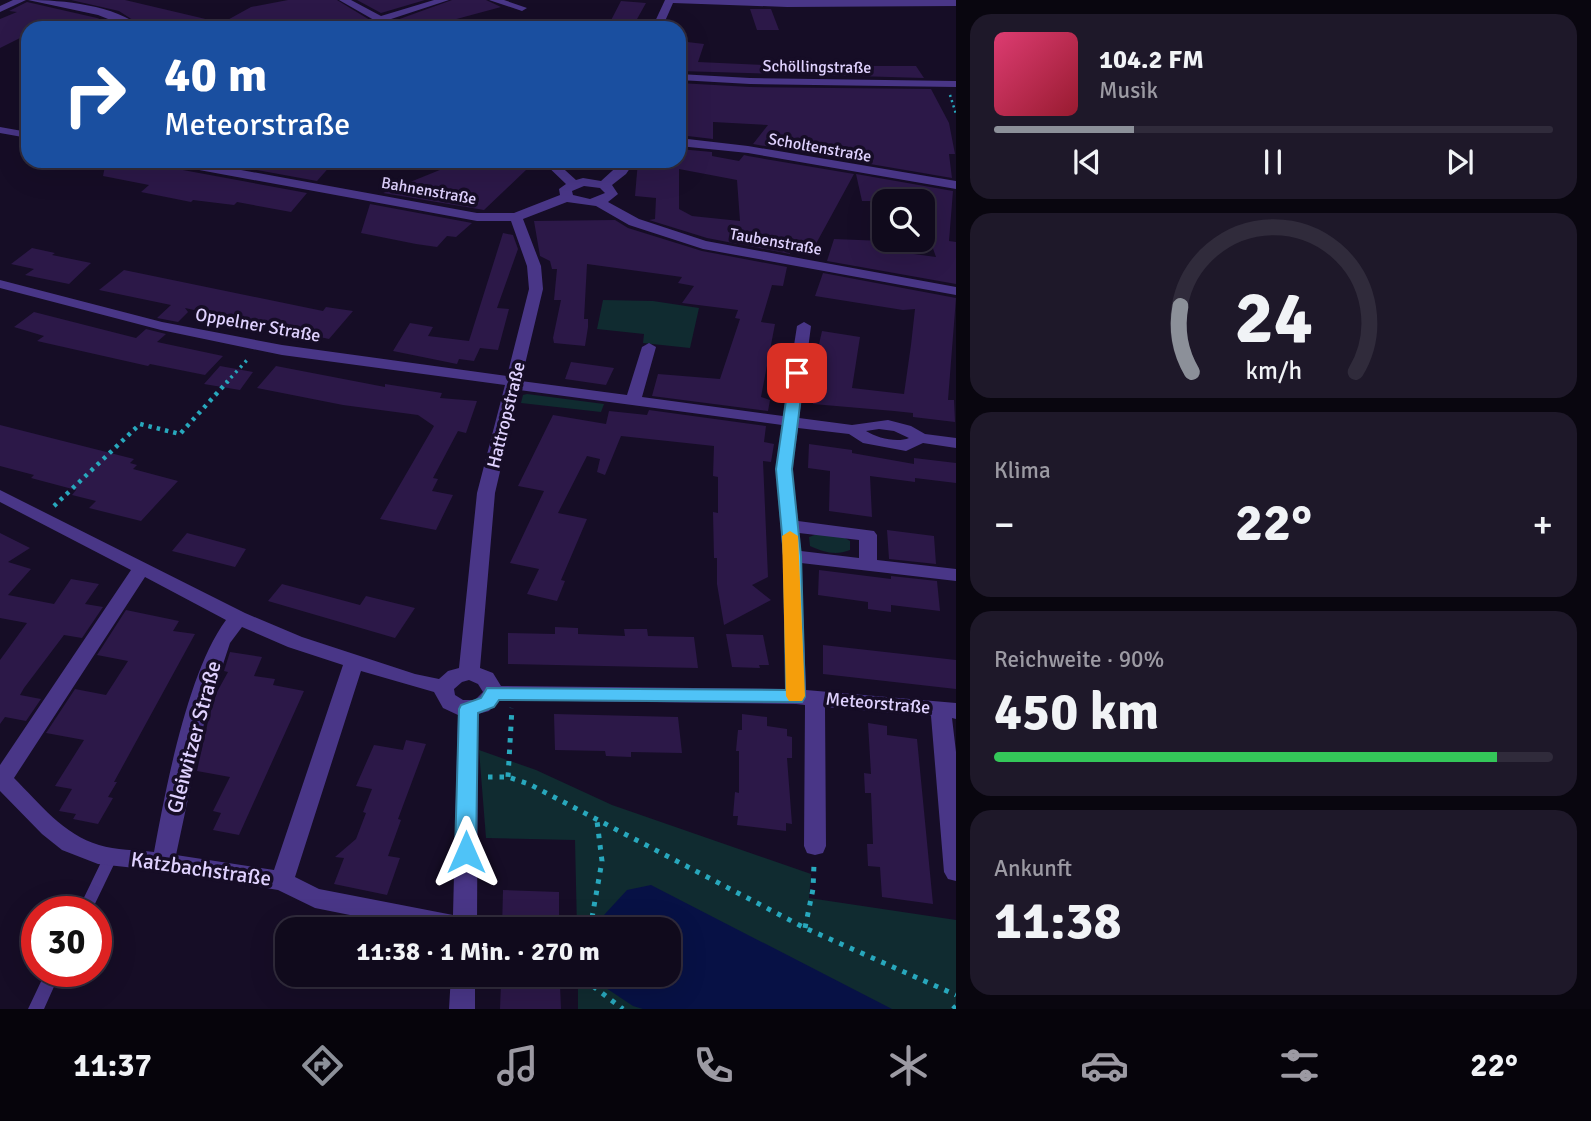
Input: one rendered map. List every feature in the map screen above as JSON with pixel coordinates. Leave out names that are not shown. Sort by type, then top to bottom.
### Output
[{"type":"street","points":[[0,9],[21,0]]},
{"type":"street","points":[[33,0],[128,21]]},
{"type":"street","points":[[344,0],[385,21]]},
{"type":"street","points":[[382,19],[444,0]]},
{"type":"street","points":[[494,0],[522,8]]},
{"type":"street","points":[[660,21],[670,0],[956,3]]},
{"type":"street","name":"Schöllingstraße","points":[[686,77],[956,84]]},
{"type":"street","points":[[0,130],[21,134]]},
{"type":"street","name":"Scholtenstraße","points":[[686,143],[746,150],[956,185]]},
{"type":"street","name":"Bahnenstraße","points":[[210,168],[477,217],[516,217]]},
{"type":"street","points":[[553,168],[570,190]]},
{"type":"street","points":[[604,185],[624,168]]},
{"type":"street","points":[[516,217],[570,190],[594,182],[604,185],[612,194],[598,202]]},
{"type":"street","name":"Taubenstraße","points":[[570,190],[585,203],[598,202],[634,222],[702,245],[956,291]]},
{"type":"street","name":"Hattropstraße","points":[[469,673],[486,493],[536,289],[534,266],[516,217]]},
{"type":"street","name":"Oppelner Straße","points":[[0,284],[161,326],[260,346],[633,402],[853,430],[870,423],[907,428],[920,438],[956,443]]},
{"type":"street","points":[[804,326],[784,469],[806,698]]},
{"type":"street","points":[[633,402],[649,347]]},
{"type":"street","points":[[0,495],[238,618],[295,642],[413,681],[444,687]]},
{"type":"street","points":[[789,526],[868,534],[868,564]]},
{"type":"street","points":[[792,556],[956,575]]},
{"type":"street","points":[[1,778],[142,567]]},
{"type":"street","name":"Gleiwitzer Straße","points":[[163,862],[195,719],[221,641],[238,618]]},
{"type":"street","points":[[282,881],[354,661]]},
{"type":"street","points":[[469,673],[490,681],[503,693],[488,703],[468,709],[448,702],[443,692],[444,687],[453,677],[469,673]]},
{"type":"street","name":"Meteorstraße","points":[[503,693],[806,698],[948,710],[956,872]]},
{"type":"street","name":"Meteorstraße","points":[[806,698],[815,846]]},
{"type":"street","points":[[465,917],[468,709]]},
{"type":"street","name":"Katzbachstraße","points":[[1,778],[50,828],[70,843],[98,855],[163,862],[282,881],[315,898],[407,917]]},
{"type":"street","points":[[462,1009],[463,987]]},
{"type":"lane","points":[[92,896],[111,856]]},
{"type":"lane","points":[[36,1009],[46,987]]},
{"type":"path","points":[[43,517],[140,424],[180,434],[260,346]]},
{"type":"path","points":[[503,693],[508,777]]},
{"type":"path","points":[[466,776],[508,777],[529,785],[805,928],[956,995]]},
{"type":"path","points":[[592,917],[603,861],[597,820]]},
{"type":"path","points":[[805,928],[813,889],[815,846]]},
{"type":"path","points":[[594,987],[623,1009]]},
{"type":"green space","points":[[603,300],[653,301],[699,308],[690,348],[643,343],[644,334],[597,329]]},
{"type":"green space","points":[[523,395],[604,404],[601,412],[521,403]]},
{"type":"green space","points":[[820,533],[840,535],[850,541],[850,550],[839,553],[810,546],[809,537]]},
{"type":"green space","points":[[479,750],[536,770],[612,805],[811,874],[809,898],[956,920],[956,1009],[578,1009],[578,987],[681,987],[681,917],[577,917],[575,840],[486,838]]},
{"type":"shaded area","points":[[651,885],[892,1009],[643,1009],[633,1006],[604,987],[681,987],[681,917],[604,917],[627,890]]},
{"type":"building","points":[[71,0],[125,0],[214,21],[134,21],[119,11]]},
{"type":"building","points":[[288,0],[337,0],[372,21],[226,21],[251,7]]},
{"type":"building","points":[[357,0],[425,0],[381,13]]},
{"type":"building","points":[[452,0],[486,0],[501,7],[449,21],[394,21]]},
{"type":"building","points":[[621,1],[646,3],[636,21],[611,21]]},
{"type":"building","points":[[27,2],[105,21],[21,21],[21,38],[0,48],[0,19],[17,12],[9,11]]},
{"type":"building","points":[[750,9],[771,9],[779,30],[757,30]]},
{"type":"building","points":[[686,42],[704,44],[698,62],[789,66],[916,66],[924,78],[686,71]]},
{"type":"building","points":[[686,83],[750,87],[931,89],[949,123],[955,154],[949,154],[952,178],[753,144],[768,125],[713,122],[713,139],[686,136]]},
{"type":"building","points":[[686,150],[712,152],[712,156],[739,161],[744,155],[854,174],[812,251],[790,250],[790,254],[707,238],[649,220],[655,219],[656,198],[635,196],[637,168],[686,168]],"holes":[[[679,169],[737,180],[740,221],[692,216],[679,209]]]},
{"type":"building","points":[[105,168],[172,168],[307,193],[291,212],[237,202],[234,205],[193,200],[191,202],[141,192],[149,185],[103,176]]},
{"type":"building","points":[[246,168],[328,168],[317,181]]},
{"type":"building","points":[[445,168],[526,170],[484,210],[383,193]]},
{"type":"building","points":[[856,174],[953,191],[949,241],[956,242],[956,284],[827,261],[834,239],[872,241],[872,252],[936,257],[935,189],[872,189],[872,201],[862,201]]},
{"type":"building","points":[[370,204],[472,223],[456,237],[447,236],[437,247],[416,244],[361,233]]},
{"type":"building","points":[[615,220],[628,228],[702,251],[787,267],[783,286],[772,285],[761,322],[775,324],[761,397],[770,400],[768,411],[652,396],[658,374],[720,379],[740,319],[735,318],[738,310],[682,303],[694,286],[678,283],[682,277],[587,264],[584,319],[588,319],[588,327],[585,346],[554,343],[561,300],[554,300],[557,269],[552,269],[550,261],[540,256],[534,221]]},
{"type":"building","points":[[503,233],[513,235],[518,249],[497,308],[509,309],[498,350],[480,348],[474,361],[459,359],[457,364],[393,351],[410,323],[433,327],[428,336],[469,341]]},
{"type":"building","points":[[32,248],[91,263],[69,284],[25,275],[34,269],[11,264]]},
{"type":"building","points":[[124,270],[323,311],[326,307],[353,311],[329,339],[185,308],[188,312],[178,322],[157,318],[171,305],[99,290]]},
{"type":"building","points":[[823,273],[956,298],[948,400],[954,400],[955,422],[913,417],[913,413],[813,404],[813,400],[804,399],[822,331],[860,337],[852,388],[904,394],[915,309],[903,310],[815,296]]},
{"type":"building","points":[[34,312],[136,338],[146,329],[166,334],[157,342],[223,356],[205,375],[150,364],[148,366],[37,341],[44,336],[14,327]]},
{"type":"building","points":[[571,362],[614,368],[606,385],[565,379]]},
{"type":"building","points":[[220,366],[253,372],[240,390],[204,384]]},
{"type":"building","points":[[276,366],[385,387],[385,384],[442,393],[440,398],[477,401],[466,433],[458,431],[433,478],[438,479],[432,491],[453,495],[436,530],[380,519],[434,426],[418,415],[343,405],[257,388]]},
{"type":"building","points":[[649,410],[766,426],[764,442],[774,444],[771,462],[763,461],[768,577],[752,585],[771,600],[724,625],[717,584],[717,558],[714,558],[713,512],[718,513],[718,477],[713,476],[714,446],[621,436],[605,475],[597,472],[600,459],[587,456],[558,513],[587,519],[561,580],[565,581],[557,601],[527,594],[539,569],[510,563],[544,491],[518,486],[553,415],[606,424],[609,411],[647,415]]},
{"type":"building","points":[[0,425],[134,459],[130,463],[137,465],[133,469],[178,481],[141,521],[89,508],[96,501],[72,495],[76,490],[31,478],[34,475],[0,466]]},
{"type":"building","points":[[809,444],[852,450],[852,453],[914,464],[914,458],[956,463],[956,483],[915,478],[915,482],[870,476],[872,517],[829,511],[830,471],[808,468]]},
{"type":"building","points":[[887,530],[934,536],[936,564],[889,559]]},
{"type":"building","points":[[0,533],[30,548],[8,562],[31,569],[8,595],[54,604],[71,579],[99,584],[85,604],[103,607],[82,638],[64,635],[24,688],[20,695],[41,699],[26,721],[5,717],[0,724],[0,660],[27,623],[0,618]]},
{"type":"building","points":[[187,533],[246,549],[235,567],[172,551]]},
{"type":"building","points":[[819,570],[891,579],[891,576],[937,581],[940,611],[891,605],[891,612],[868,609],[868,602],[818,595]]},
{"type":"building","points":[[282,584],[360,605],[366,596],[415,608],[395,638],[268,601]]},
{"type":"building","points":[[126,610],[179,621],[173,631],[195,634],[114,782],[117,782],[108,797],[113,798],[98,824],[73,819],[76,814],[59,811],[72,789],[55,786],[84,740],[46,733],[75,689],[106,695],[128,661],[97,655]]},
{"type":"building","points":[[555,627],[578,628],[578,634],[625,636],[624,629],[647,629],[648,636],[694,637],[698,668],[508,664],[508,633],[555,634]]},
{"type":"building","points":[[726,634],[763,635],[769,665],[759,665],[760,668],[732,667]]},
{"type":"building","points":[[823,645],[956,660],[956,689],[823,674]]},
{"type":"building","points":[[230,652],[262,657],[254,676],[275,679],[273,685],[304,691],[239,835],[213,830],[221,813],[213,811],[230,777],[197,771],[209,717],[217,692],[228,672],[224,671]]},
{"type":"building","points":[[554,714],[678,717],[682,753],[631,752],[631,757],[606,756],[605,751],[555,750]]},
{"type":"building","points":[[742,714],[767,717],[767,726],[787,729],[787,736],[792,737],[792,758],[787,758],[792,824],[786,823],[786,831],[737,825],[738,816],[733,816],[735,792],[739,793],[739,751],[736,751],[738,730],[742,730]]},
{"type":"building","points":[[868,723],[887,726],[887,735],[917,739],[933,904],[882,897],[880,867],[868,866],[867,844],[873,844],[871,793],[865,793],[864,773],[871,774]]},
{"type":"building","points":[[406,740],[426,744],[398,819],[401,820],[388,856],[400,858],[387,895],[334,884],[344,858],[335,857],[356,839],[366,813],[363,812],[372,789],[356,786],[374,745],[403,750]]},
{"type":"building","points":[[503,890],[559,892],[559,917],[502,917]]},
{"type":"building","points":[[501,987],[560,987],[561,1009],[500,1009]]},
{"type":"slow traffic","points":[[790,536],[796,696]]},
{"type":"route","points":[[466,852],[468,709],[476,709],[488,703],[494,693],[796,697],[792,556],[784,469],[797,373]]}]
